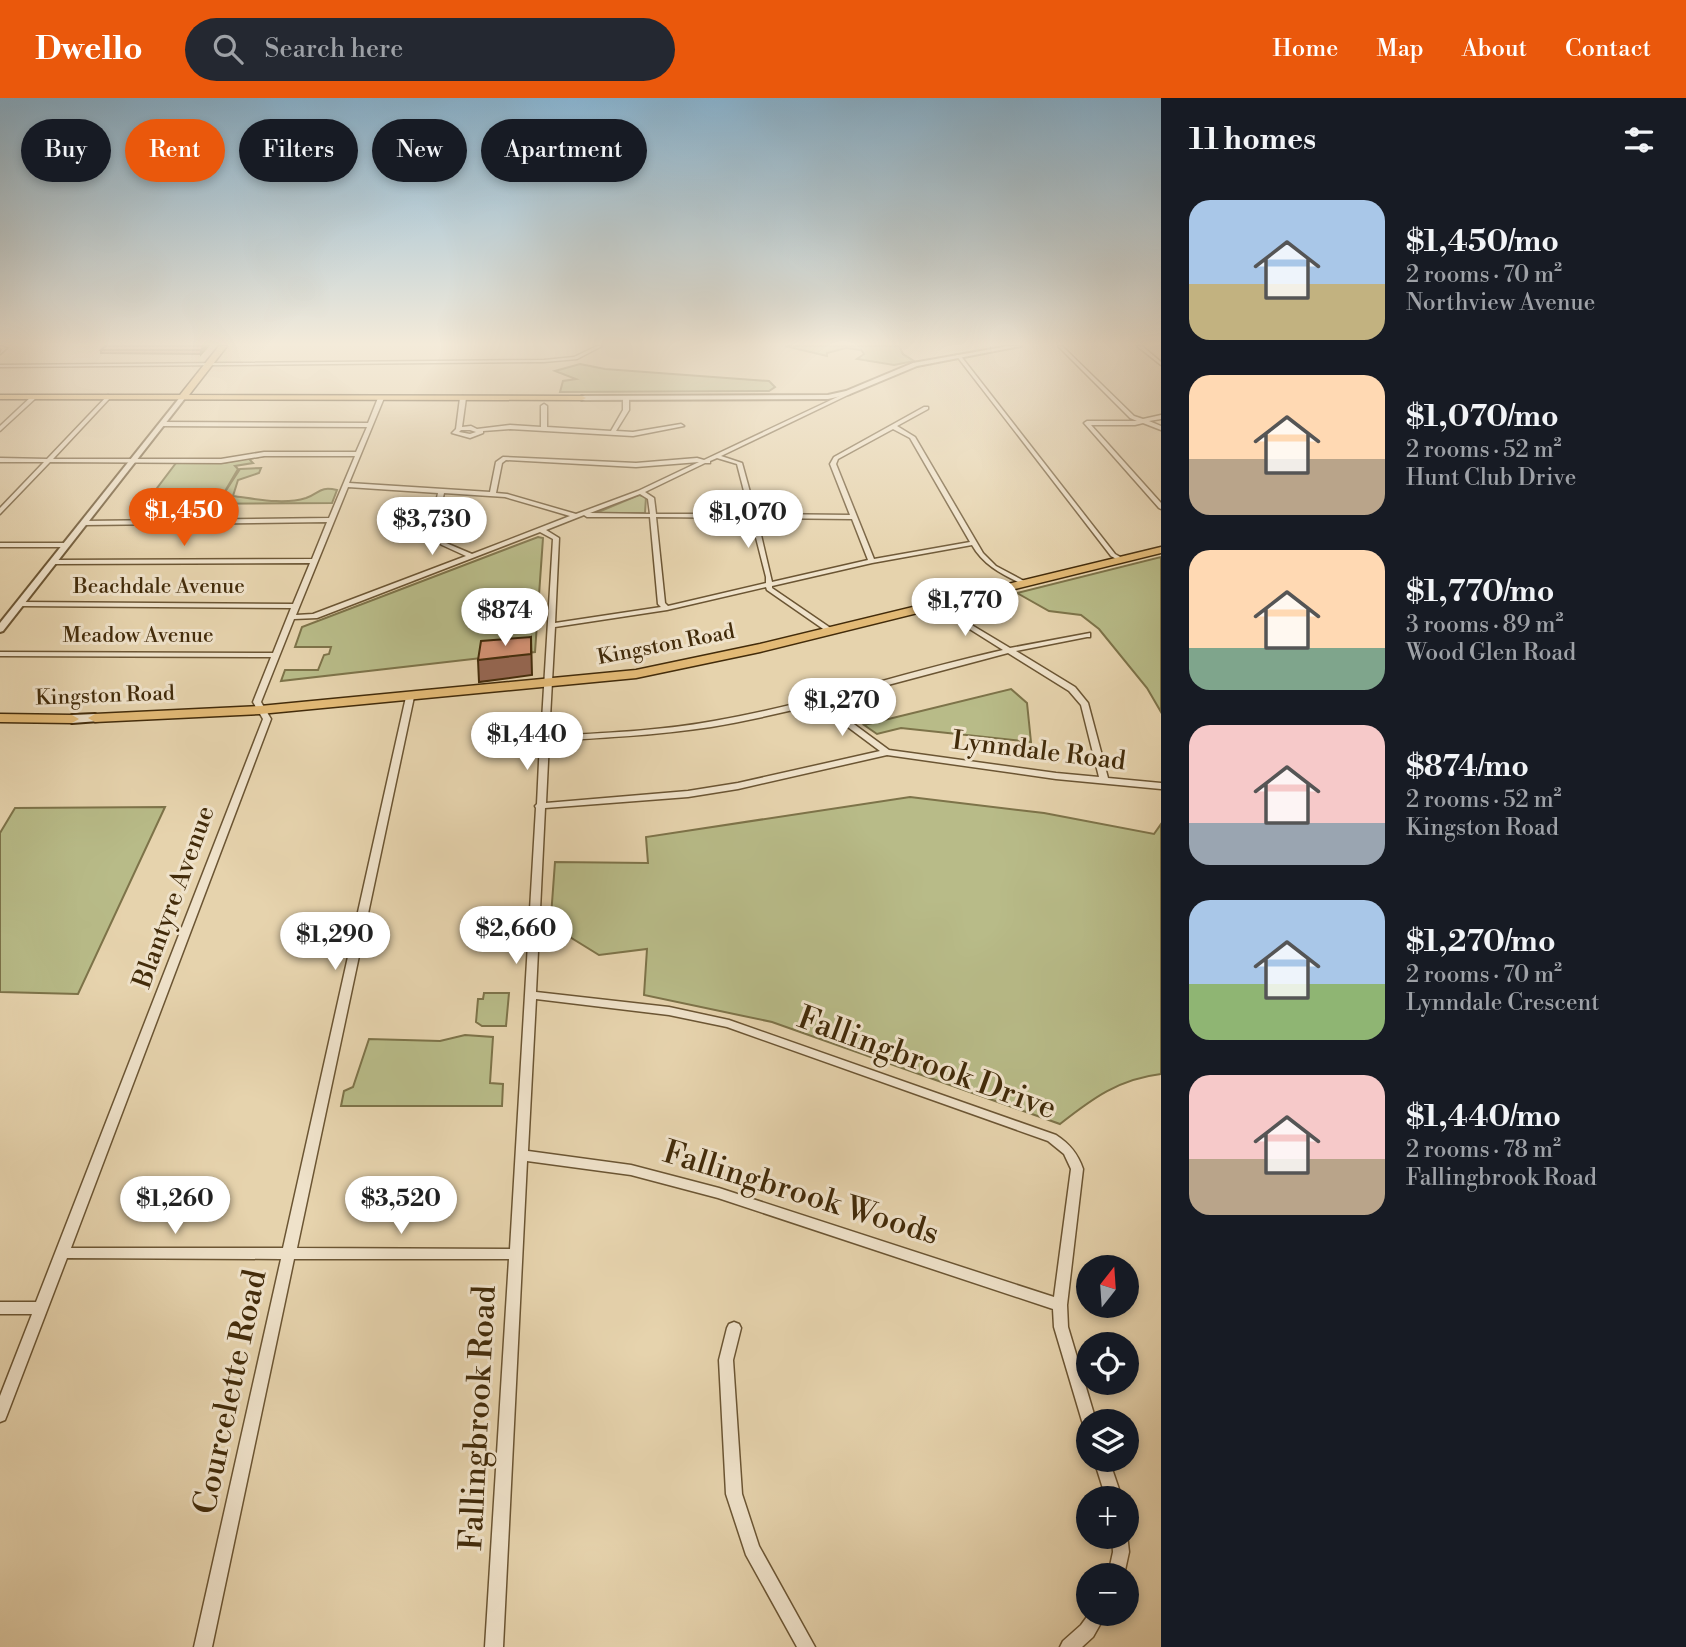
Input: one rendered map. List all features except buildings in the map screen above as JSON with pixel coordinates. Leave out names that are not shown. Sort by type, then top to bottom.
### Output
[{"type":"main road","name":"Kingston Road","points":[[0,718],[72,719],[260,710],[546,685],[662,670],[1161,550]]},
{"type":"street","points":[[0,512],[88,418]]},
{"type":"street","points":[[0,629],[166,418]]},
{"type":"street","name":"Blantyre Avenue","points":[[0,1415],[61,1253],[131,1082],[267,719],[257,702],[373,418]]},
{"type":"street","points":[[460,418],[456,434],[466,436],[478,435],[481,432],[478,429],[648,433],[681,426]]},
{"type":"street","points":[[544,418],[544,429]]},
{"type":"street","points":[[612,432],[621,418]]},
{"type":"street","points":[[292,617],[314,616],[640,492],[798,418]]},
{"type":"street","points":[[873,561],[833,464],[836,458],[909,418]]},
{"type":"street","points":[[1008,418],[1113,555],[1120,559]]},
{"type":"street","points":[[1137,418],[1161,428]]},
{"type":"street","points":[[1151,418],[1087,423],[1161,507]]},
{"type":"street","points":[[162,424],[370,425]]},
{"type":"street","points":[[894,427],[912,437],[973,543],[994,567],[1024,583]]},
{"type":"street","points":[[0,460],[221,461],[264,454],[358,454]]},
{"type":"street","points":[[719,457],[739,463],[754,516],[769,590],[829,631]]},
{"type":"street","points":[[493,494],[499,462],[505,458],[636,465],[697,460],[708,462]]},
{"type":"street","points":[[346,485],[493,494],[527,499],[578,516],[853,517]]},
{"type":"street","points":[[441,491],[432,535],[444,544],[472,556]]},
{"type":"street","points":[[640,492],[651,497],[662,604],[667,608]]},
{"type":"street","points":[[85,523],[332,520]]},
{"type":"street","name":"Fallingbrook Road","points":[[494,1647],[556,538],[541,530]]},
{"type":"street","points":[[550,626],[667,608],[873,561],[973,543]]},
{"type":"street","points":[[0,545],[66,545]]},
{"type":"street","points":[[53,562],[314,561]]},
{"type":"street","name":"Beachdale Avenue","points":[[20,604],[297,606]]},
{"type":"street","points":[[935,605],[1072,689],[1085,705],[1104,781]]},
{"type":"street","points":[[543,739],[626,735],[714,724],[817,700],[1008,648],[1087,635]]},
{"type":"street","name":"Meadow Avenue","points":[[0,654],[276,654]]},
{"type":"street","name":"Courcelette Road","points":[[203,1647],[410,697]]},
{"type":"street","points":[[817,700],[887,751]]},
{"type":"street","name":"Lynndale Road","points":[[539,806],[688,794],[738,786],[887,751],[1104,781],[1161,786]]},
{"type":"street","name":"Fallingbrook Drive","points":[[530,995],[669,1012],[729,1024],[1052,1138],[1074,1157],[1077,1168],[1060,1305],[1061,1327],[1085,1409]]},
{"type":"street","name":"Fallingbrook Woods","points":[[521,1156],[631,1170],[719,1193],[1060,1305]]},
{"type":"street","points":[[61,1253],[514,1254]]},
{"type":"street","points":[[0,1308],[41,1308]]},
{"type":"street","points":[[734,1328],[726,1360],[734,1494],[752,1549],[806,1647]]},
{"type":"street","points":[[1069,1647],[1090,1626]]},
{"type":"green space","points":[[265,456],[249,459],[253,463],[235,466],[238,469],[221,498],[240,469],[261,468],[259,473],[238,480],[233,496],[289,501],[306,498],[323,489],[337,490],[332,503],[145,504],[176,463],[223,463]]},
{"type":"green space","points":[[639,495],[646,497],[645,513],[596,513]]},
{"type":"green space","points":[[538,537],[543,538],[535,652],[281,681],[285,670],[318,670],[324,655],[329,654],[331,647],[295,647],[302,627]]},
{"type":"green space","points":[[1161,557],[1161,712],[1147,688],[1099,629],[1081,615],[1049,611],[1017,593]]},
{"type":"green space","points":[[1011,689],[1027,703],[1031,742],[901,728],[877,734],[864,725]]},
{"type":"green space","points":[[910,797],[1044,813],[1154,834],[1161,824],[1161,1074],[1119,1085],[1060,1124],[772,1022],[644,995],[647,949],[599,955],[560,931],[550,930],[555,862],[648,863],[646,837]]},
{"type":"green space","points":[[165,807],[78,994],[0,992],[0,833],[15,808]]},
{"type":"green space","points":[[484,993],[509,993],[506,1026],[482,1026],[476,1022],[478,999],[483,999]]},
{"type":"green space","points":[[465,1035],[493,1037],[490,1083],[503,1084],[502,1106],[341,1106],[344,1091],[353,1087],[369,1039],[440,1041]]}]
